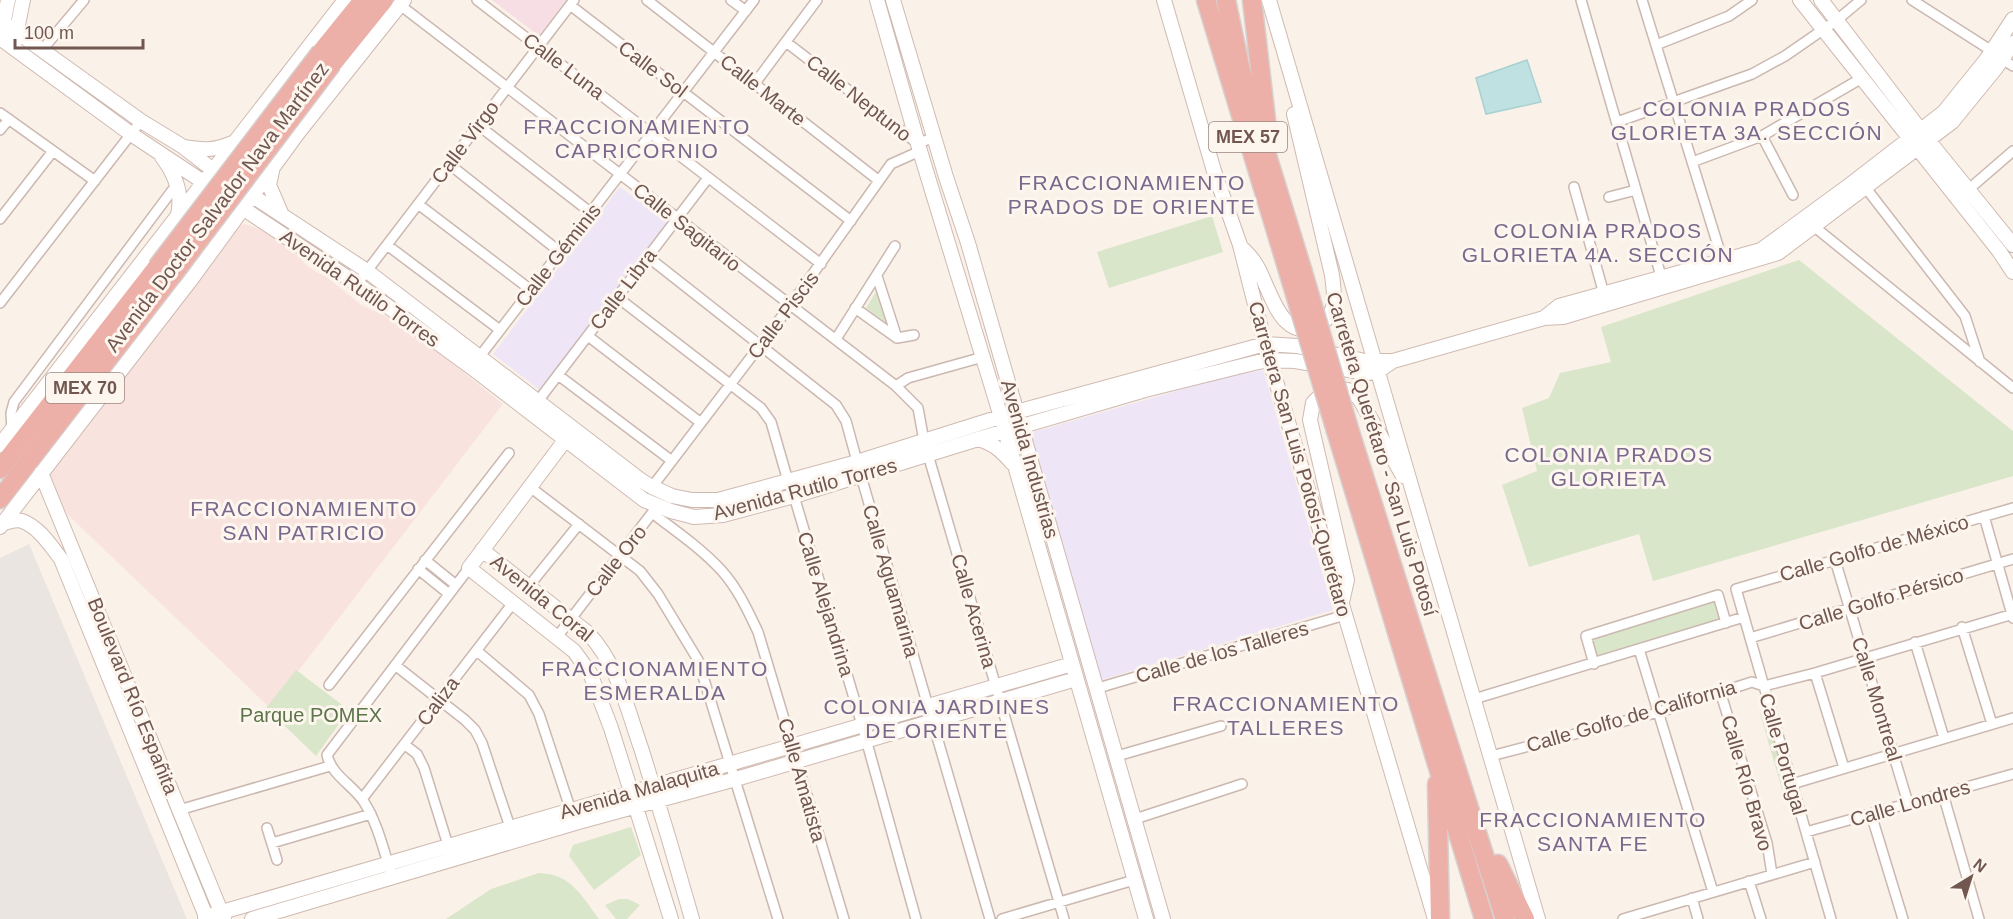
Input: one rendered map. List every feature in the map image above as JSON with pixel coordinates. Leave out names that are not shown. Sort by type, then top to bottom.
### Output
[{"type":"highway","name":"Carretera Querétaro - San Luis Potosí","points":[[1206,0],[1296,271],[1484,919]]},
{"type":"highway","name":"Carretera Querétaro - San Luis Potosí","points":[[1226,0],[1241,71],[1273,175],[1296,271]]},
{"type":"highway","points":[[1252,0],[1273,175]]},
{"type":"highway","name":"Avenida Doctor Salvador Nava Martínez","points":[[0,499],[164,272],[327,58],[385,3]]},
{"type":"highway","name":"Avenida Doctor Salvador Nava Martínez","points":[[0,469],[164,272]]},
{"type":"highway","name":"Carretera Querétaro - San Luis Potosí","points":[[1342,430],[1505,919]]},
{"type":"highway","points":[[1437,761],[1437,919]]},
{"type":"highway","points":[[1475,827],[1493,852],[1509,890],[1525,919]]},
{"type":"main road","name":"Avenida Doctor Salvador Nava Martínez","points":[[0,445],[345,0]]},
{"type":"main road","name":"Carretera San Luis Potosí-Querétaro","points":[[1164,0],[1214,171],[1240,245],[1265,344],[1437,919]]},
{"type":"main road","points":[[1269,0],[1538,919]]},
{"type":"main road","points":[[1800,0],[1862,78],[1969,189],[2012,242]]},
{"type":"main road","points":[[1821,0],[2013,272]]},
{"type":"main road","points":[[8,2],[10,9],[14,11],[22,4]]},
{"type":"main road","points":[[1,29],[8,2]]},
{"type":"main road","name":"Avenida Doctor Salvador Nava Martínez","points":[[2,525],[253,196],[385,3]]},
{"type":"main road","points":[[879,5],[893,3]]},
{"type":"main road","name":"Avenida Industrias","points":[[893,3],[968,243],[1163,919]]},
{"type":"main road","points":[[12,47],[22,4]]},
{"type":"main road","name":"Avenida Industrias","points":[[879,5],[1146,919]]},
{"type":"main road","points":[[2003,59],[2013,19]]},
{"type":"main road","name":"Avenida Rutilo Torres","points":[[1,29],[17,32],[141,121],[182,146],[213,170],[367,271],[566,439],[653,509],[694,517],[723,514],[794,496],[1145,390],[1244,364],[1270,360],[1295,361],[1367,373],[1376,367]]},
{"type":"main road","name":"Avenida Rutilo Torres","points":[[1,29],[12,47],[131,134],[538,401],[652,487],[672,496],[692,500],[718,500],[857,462],[1016,412],[1265,344],[1297,346],[1376,367]]},
{"type":"main road","points":[[1376,367],[1724,265],[1761,250],[1810,222],[1919,139],[1952,122],[2003,59],[2013,43]]},
{"type":"main road","points":[[1240,245],[1255,263],[1279,316],[1295,328],[1314,328],[1329,318],[1335,299],[1332,275],[1291,100],[1292,79]]},
{"type":"main road","points":[[182,146],[208,150],[218,149],[236,140],[243,159],[252,166],[259,169],[275,165]]},
{"type":"main road","points":[[159,153],[171,169],[177,184],[180,204],[177,217]]},
{"type":"main road","points":[[275,165],[269,185],[282,214]]},
{"type":"main road","points":[[1576,307],[1604,294],[1663,282]]},
{"type":"main road","points":[[976,425],[988,410],[992,388]]},
{"type":"main road","points":[[1343,609],[1347,580],[1310,420],[1313,403],[1321,394],[1334,389],[1348,390],[1359,398],[1414,493]]},
{"type":"main road","points":[[469,568],[566,439]]},
{"type":"main road","points":[[978,439],[989,442],[1002,452],[1016,469]]},
{"type":"main road","name":"Boulevard Río Españita","points":[[41,473],[223,916]]},
{"type":"main road","name":"Boulevard Río Españita","points":[[2,525],[20,520],[32,526],[45,538],[61,559],[206,918]]},
{"type":"main road","name":"Avenida Coral","points":[[482,550],[571,619],[602,648],[618,678],[692,919]]},
{"type":"main road","name":"Avenida Coral","points":[[469,568],[574,651],[590,673],[611,728],[671,919]]},
{"type":"main road","name":"Avenida Malaquita","points":[[655,793],[731,763],[1072,664]]},
{"type":"main road","name":"Avenida Malaquita","points":[[206,918],[223,916],[390,870],[655,793],[735,778],[1076,679]]},
{"type":"main road","name":"Avenida Malaquita","points":[[252,919],[390,870]]},
{"type":"main road","points":[[663,894],[682,886]]},
{"type":"street","points":[[42,50],[84,0]]},
{"type":"street","name":"Calle Luna","points":[[477,0],[821,264]]},
{"type":"street","name":"Calle Marte","points":[[647,0],[878,180]]},
{"type":"street","points":[[731,0],[746,11]]},
{"type":"street","name":"Calle Géminis","points":[[476,361],[754,0]]},
{"type":"street","points":[[1582,0],[1663,282]]},
{"type":"street","points":[[1642,0],[1724,265]]},
{"type":"street","points":[[1656,45],[1729,16],[1752,0]]},
{"type":"street","points":[[1617,122],[1752,74],[1785,56],[1837,20],[1861,0]]},
{"type":"street","points":[[1912,0],[2003,59]]},
{"type":"street","points":[[755,83],[814,1]]},
{"type":"street","name":"Calle Sagitario","points":[[385,3],[508,86],[677,219],[896,386],[918,408],[924,441]]},
{"type":"street","name":"Calle Virgo","points":[[357,284],[572,3]]},
{"type":"street","name":"Calle Sol","points":[[572,3],[851,221]]},
{"type":"street","name":"Calle Neptuno","points":[[786,42],[919,147],[934,138]]},
{"type":"street","points":[[1692,162],[1762,136],[1862,78]]},
{"type":"street","points":[[0,113],[95,181]]},
{"type":"street","points":[[0,130],[9,119]]},
{"type":"street","points":[[0,303],[141,121]]},
{"type":"street","points":[[478,125],[590,212]]},
{"type":"street","points":[[1762,136],[1793,195]]},
{"type":"street","name":"Calle Piscis","points":[[652,487],[821,264],[878,180],[891,164],[919,147]]},
{"type":"street","points":[[0,219],[53,151]]},
{"type":"street","points":[[1969,189],[2013,151]]},
{"type":"street","points":[[449,164],[560,252]]},
{"type":"street","name":"Calle Libra","points":[[538,401],[708,178]]},
{"type":"street","points":[[1862,183],[1965,316],[1980,362]]},
{"type":"street","points":[[12,430],[11,413],[14,402],[177,184]]},
{"type":"street","points":[[1574,187],[1604,294]]},
{"type":"street","points":[[1609,197],[1636,190]]},
{"type":"street","points":[[418,204],[531,290]]},
{"type":"street","points":[[1810,222],[2013,388]]},
{"type":"street","points":[[387,245],[500,330]]},
{"type":"street","points":[[836,339],[895,246]]},
{"type":"street","name":"Calle Aguamarina","points":[[648,257],[836,405],[846,421],[990,919]]},
{"type":"street","points":[[877,276],[897,338]]},
{"type":"street","points":[[617,297],[761,408],[771,422],[788,481]]},
{"type":"street","points":[[855,308],[897,338],[914,335]]},
{"type":"street","points":[[588,336],[701,423]]},
{"type":"street","points":[[896,386],[908,378],[983,357]]},
{"type":"street","points":[[558,375],[672,461]]},
{"type":"street","name":"Calle Acerina","points":[[924,441],[1064,919]]},
{"type":"street","points":[[328,685],[508,453]]},
{"type":"street","points":[[530,487],[640,571],[658,594],[698,660],[778,919]]},
{"type":"street","name":"Calle Alejandrina","points":[[794,496],[862,725],[916,919]]},
{"type":"street","name":"Calle Golfo de México","points":[[1736,589],[2013,508]]},
{"type":"street","name":"Calle Oro","points":[[557,637],[653,509]]},
{"type":"street","name":"Calle Amatista","points":[[653,509],[722,571],[743,601],[758,632],[844,919]]},
{"type":"street","points":[[1984,516],[2012,616]]},
{"type":"street","points":[[529,586],[579,524]]},
{"type":"street","name":"Calle Golfo Pérsico","points":[[1750,638],[2013,559]]},
{"type":"street","points":[[425,560],[456,585]]},
{"type":"street","name":"Calle Montreal","points":[[1835,560],[1908,803]]},
{"type":"street","points":[[390,870],[371,814],[362,799],[330,766],[327,755],[469,568]]},
{"type":"street","points":[[418,569],[449,594]]},
{"type":"street","name":"Calle Portugal","points":[[1736,589],[1831,919]]},
{"type":"street","points":[[1594,664],[1586,636],[1718,595],[1726,623]]},
{"type":"street","name":"Caliza","points":[[362,799],[513,603]]},
{"type":"street","name":"Calle de los Talleres","points":[[1098,688],[1343,609]]},
{"type":"street","name":"Calle Golfo de California","points":[[1491,756],[1659,712],[1752,681],[1764,686],[1815,673],[1962,627],[2012,616]]},
{"type":"street","points":[[1474,699],[1744,617]]},
{"type":"street","points":[[1962,627],[1992,724]]},
{"type":"street","points":[[1915,642],[1944,738]]},
{"type":"street","points":[[1639,649],[1713,892]]},
{"type":"street","points":[[477,651],[529,695],[539,714],[573,816]]},
{"type":"street","points":[[395,665],[475,730],[493,772],[513,834]]},
{"type":"street","points":[[1815,673],[1844,768]]},
{"type":"street","name":"Calle Río Bravo","points":[[1720,691],[1767,843],[1772,874]]},
{"type":"street","points":[[1792,784],[2013,718]]},
{"type":"street","points":[[1117,756],[1221,726]]},
{"type":"street","points":[[405,745],[417,754],[424,768],[450,852]]},
{"type":"street","points":[[179,810],[330,766]]},
{"type":"street","name":"Calle Londres","points":[[1806,832],[2013,774]]},
{"type":"street","points":[[1134,819],[1242,784]]},
{"type":"street","points":[[1943,794],[1979,919]]},
{"type":"street","points":[[272,843],[371,814]]},
{"type":"street","points":[[1871,814],[1903,919]]},
{"type":"street","points":[[267,828],[278,860]]},
{"type":"street","points":[[1623,919],[1637,917],[1692,898],[1815,862]]},
{"type":"street","points":[[1002,919],[1134,880]]},
{"type":"street","points":[[1749,881],[1761,919]]},
{"type":"street","points":[[1692,898],[1698,919]]},
{"type":"shaded area","points":[[492,0],[566,0],[539,36]]},
{"type":"shaded area","points":[[620,187],[671,225],[541,391],[493,354]]},
{"type":"shaded area","points":[[244,224],[260,229],[293,250],[306,265],[327,277],[361,305],[396,321],[416,334],[503,404],[270,708],[67,514],[49,475],[135,358],[145,351],[159,334],[164,321],[238,227]]},
{"type":"shaded area","points":[[1263,370],[1333,610],[1101,680],[1030,433],[1225,377]]},
{"type":"shaded area","points":[[29,544],[187,919],[0,919],[0,558]]},
{"type":"green space","points":[[1212,216],[1223,252],[1109,288],[1097,252]]},
{"type":"green space","points":[[1799,260],[2013,431],[2013,476],[1653,581],[1639,534],[1529,567],[1502,485],[1537,471],[1522,408],[1549,398],[1560,373],[1611,362],[1601,327]]},
{"type":"green space","points":[[877,290],[888,324],[866,308]]},
{"type":"green space","points":[[1715,601],[1721,621],[1597,658],[1590,638]]},
{"type":"green space","name":"Parque POMEX","points":[[296,670],[349,710],[316,756],[266,708]]},
{"type":"green space","points":[[1769,710],[1794,798],[1785,800],[1760,713]]},
{"type":"green space","points":[[631,827],[641,855],[594,890],[569,856],[573,845]]},
{"type":"green space","points":[[539,873],[559,877],[574,887],[599,919],[446,919],[491,889]]},
{"type":"green space","points":[[619,899],[628,899],[640,905],[627,919],[616,919],[605,905]]},
{"type":"water","points":[[1527,60],[1541,102],[1486,114],[1476,78]]},
{"type":"district","name":"COLONIA PRADOS GLORIETA 3A. SECCIÓN","points":[[1747,120]]},
{"type":"district","name":"FRACCIONAMIENTO CAPRICORNIO","points":[[637,138]]},
{"type":"district","name":"FRACCIONAMIENTO PRADOS DE ORIENTE","points":[[1132,194]]},
{"type":"district","name":"COLONIA PRADOS GLORIETA 4A. SECCIÓN","points":[[1598,242]]},
{"type":"district","name":"COLONIA PRADOS GLORIETA","points":[[1609,466]]},
{"type":"district","name":"FRACCIONAMIENTO SAN PATRICIO","points":[[304,520]]},
{"type":"district","name":"FRACCIONAMIENTO ESMERALDA","points":[[655,680]]},
{"type":"district","name":"FRACCIONAMIENTO TALLERES","points":[[1286,715]]},
{"type":"district","name":"COLONIA JARDINES DE ORIENTE","points":[[937,718]]},
{"type":"district","name":"FRACCIONAMIENTO SANTA FE","points":[[1593,831]]}]
